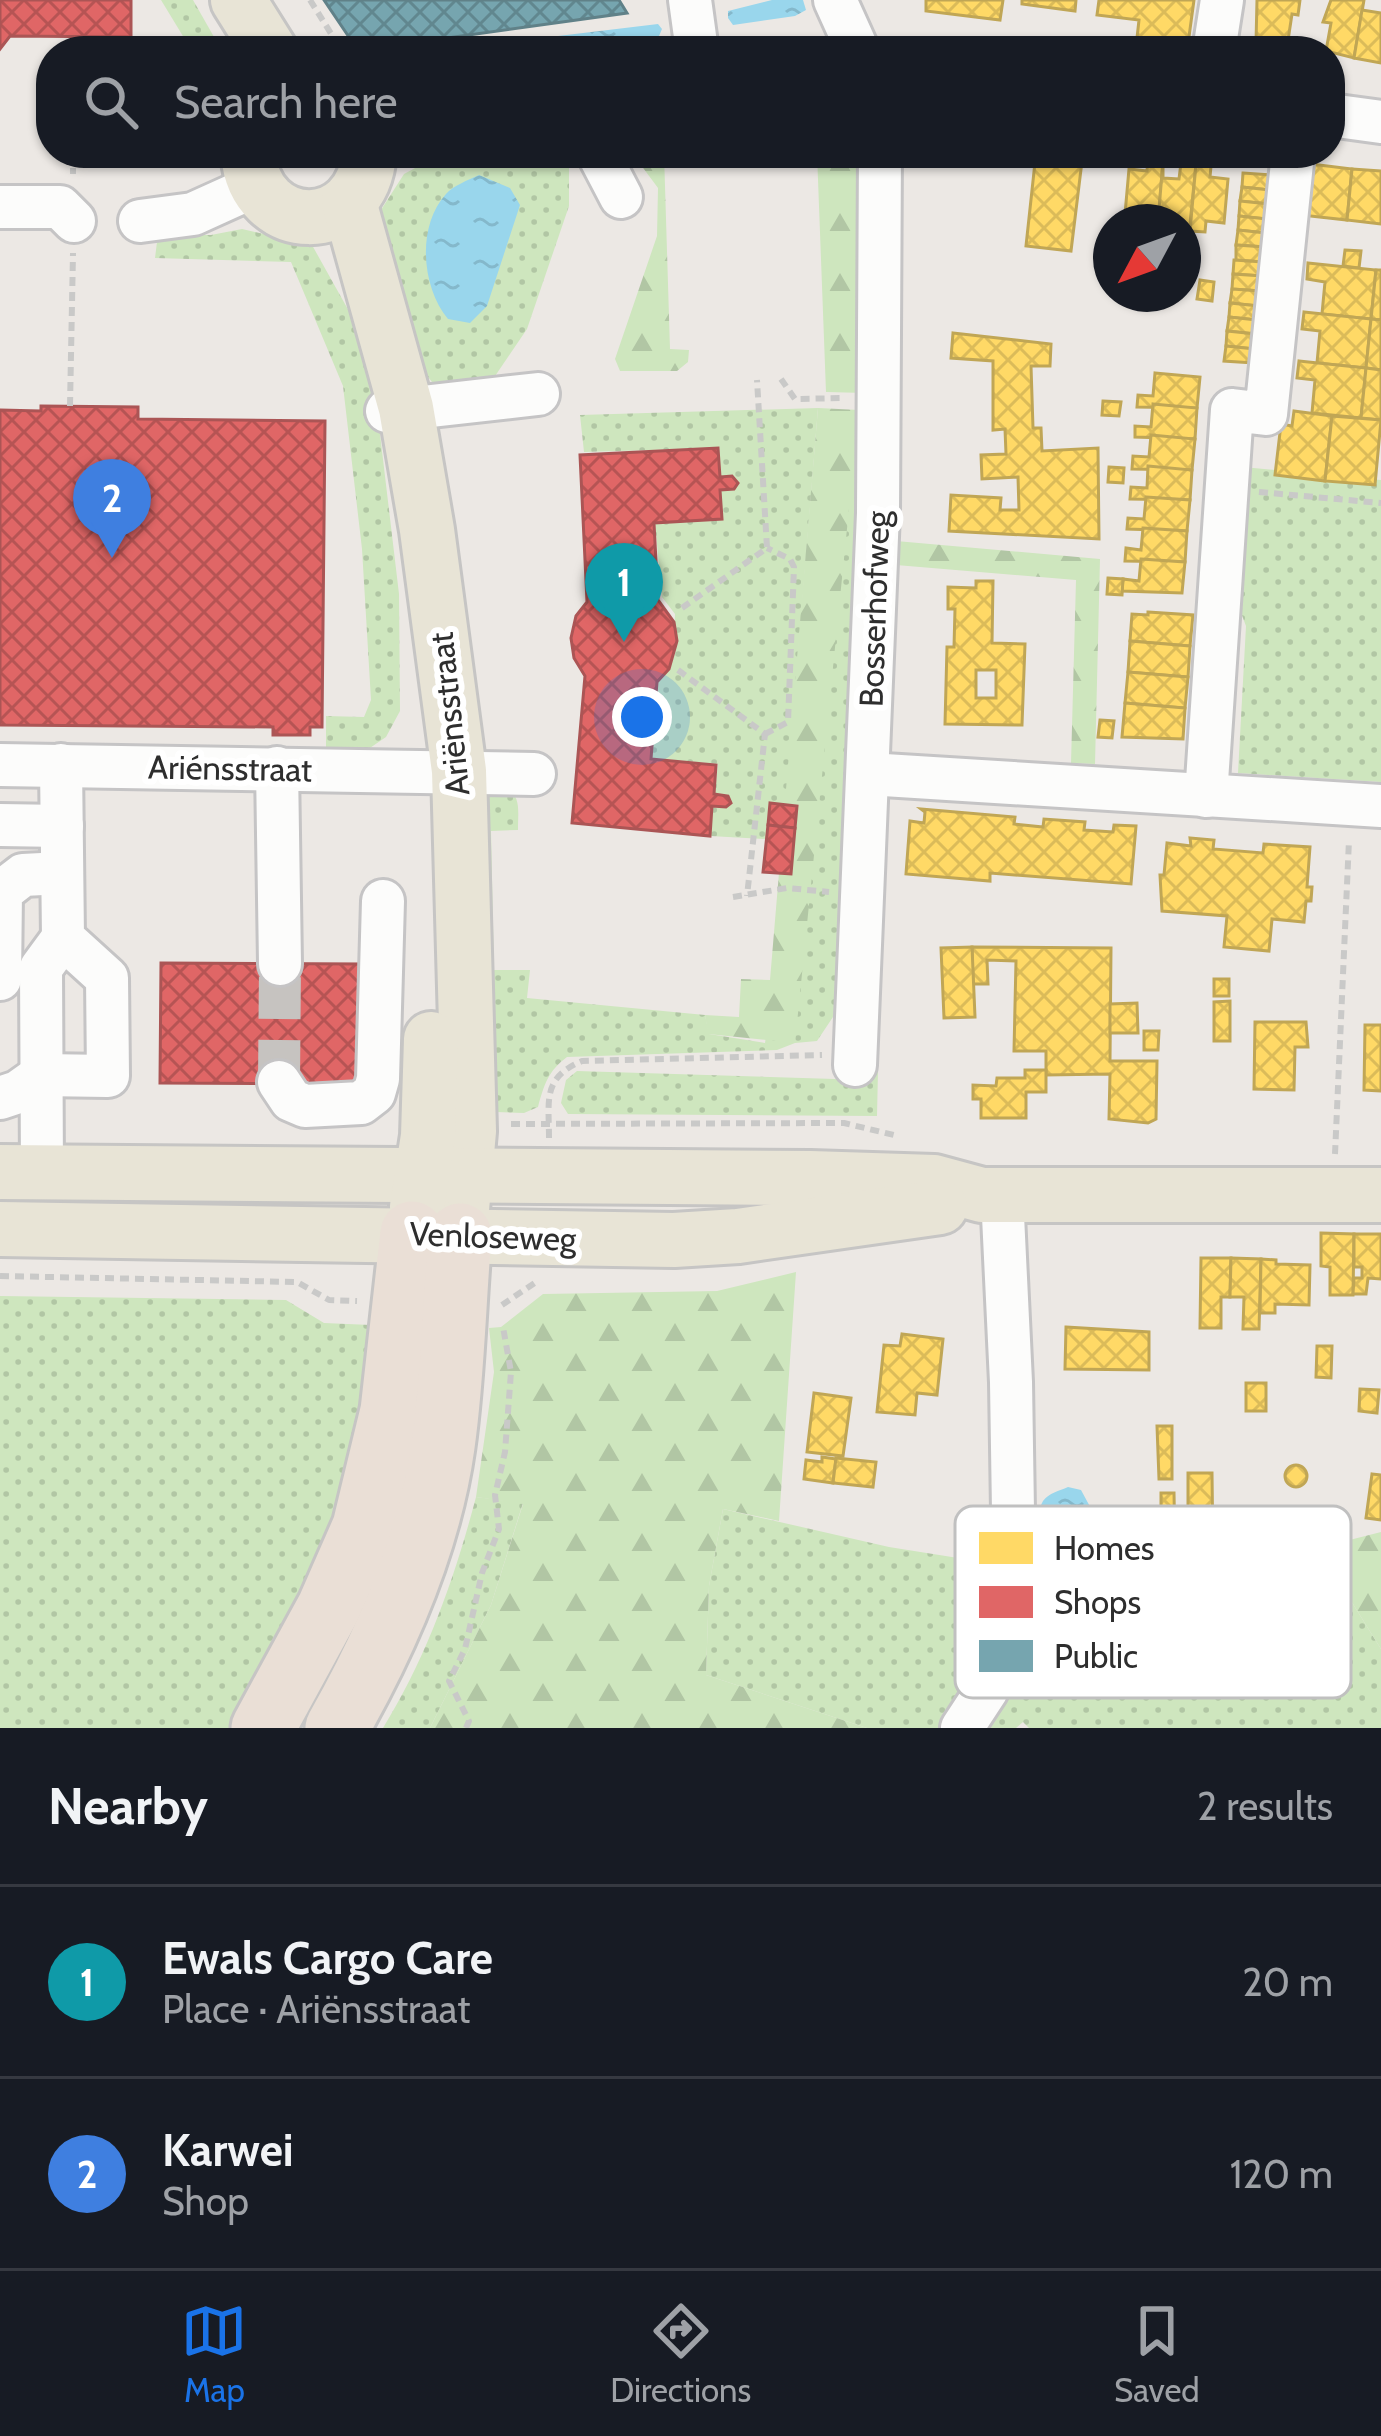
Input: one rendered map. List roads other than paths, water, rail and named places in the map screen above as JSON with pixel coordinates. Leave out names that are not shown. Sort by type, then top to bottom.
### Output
[{"type":"highway","points":[[263,1728],[321,1624],[364,1527],[440,1205]]},
{"type":"highway","points":[[337,1728],[392,1618],[422,1536],[442,1450],[440,1205]]},
{"type":"main road","points":[[230,11],[255,36]]},
{"type":"main road","points":[[252,170],[281,211],[344,191]]},
{"type":"main road","name":"Ariënsstraat","points":[[344,191],[427,530],[442,770],[450,1087],[440,1205]]},
{"type":"main road","name":"Venloseweg","points":[[21,1172],[440,1205],[653,1240],[737,1236],[934,1209],[992,1195],[1381,1196]]},
{"type":"main road","name":"Venloseweg","points":[[0,1229],[440,1205]]},
{"type":"street","points":[[690,0],[695,36]]},
{"type":"street","points":[[835,0],[851,36]]},
{"type":"street","points":[[1216,36],[1222,0]]},
{"type":"street","points":[[1345,117],[1381,122]]},
{"type":"street","points":[[606,168],[621,197]]},
{"type":"street","name":"Bosserhofweg","points":[[855,1059],[868,774],[880,168]]},
{"type":"street","points":[[1206,796],[1232,410],[1266,414],[1291,168]]},
{"type":"street","points":[[140,221],[193,214],[252,170]]},
{"type":"street","points":[[10,214],[59,207],[74,221]]},
{"type":"street","points":[[397,410],[538,394]]},
{"type":"street","name":"Ariénsstraat","points":[[0,765],[534,774]]},
{"type":"street","points":[[21,1172],[42,1075],[41,968],[63,903],[61,765]]},
{"type":"street","points":[[277,768],[280,964]]},
{"type":"street","points":[[868,774],[1366,805]]},
{"type":"street","points":[[0,825],[62,826]]},
{"type":"street","points":[[0,980],[1,892],[23,875],[63,903],[107,978],[108,1076],[42,1075],[0,1098]]},
{"type":"street","points":[[279,1082],[291,1100],[305,1106],[361,1103],[374,1093],[382,901]]},
{"type":"street","points":[[992,1195],[1012,1382],[1013,1506]]},
{"type":"street","points":[[962,1728],[982,1698]]},
{"type":"water","points":[[772,0],[803,0],[806,10],[795,16],[733,25],[728,18],[728,11]]},
{"type":"water","points":[[658,24],[662,29],[659,36],[558,36]]},
{"type":"water","points":[[479,175],[510,188],[520,205],[487,306],[470,323],[448,319],[439,306],[428,275],[427,240],[436,208],[446,194]]},
{"type":"water","points":[[1068,1487],[1081,1490],[1090,1506],[1041,1506],[1051,1494]]},
{"type":"tunnel","points":[[279,1082],[280,964]]},
{"type":"place","name":"Karwei","points":[[112,558]]},
{"type":"place","name":"Ewals Cargo Care","points":[[624,642]]}]
